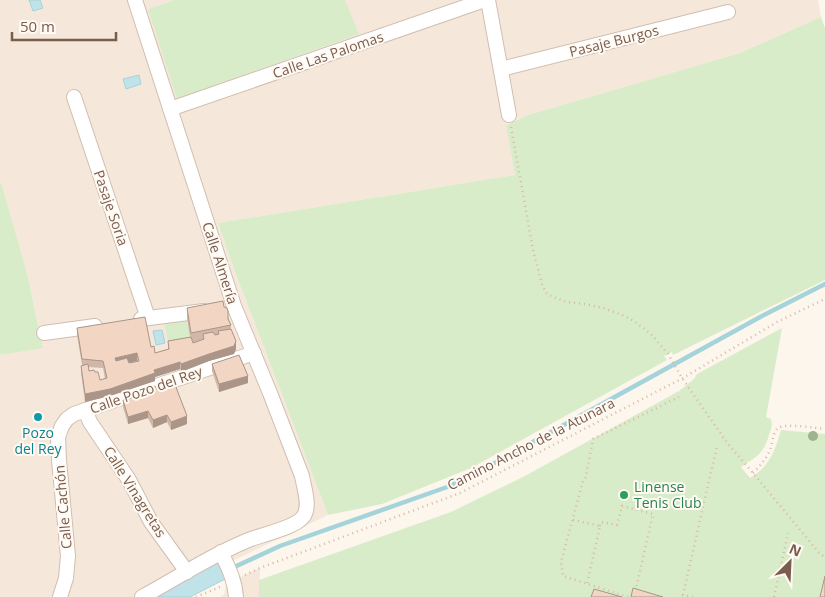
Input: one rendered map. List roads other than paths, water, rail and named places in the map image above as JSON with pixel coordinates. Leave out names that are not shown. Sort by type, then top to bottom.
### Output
[{"type":"street","name":"Calle Almería","points":[[135,0],[170,109],[225,308],[254,353],[302,476],[304,488],[306,508],[304,515],[299,521],[250,540],[222,554]]},
{"type":"street","name":"Calle Las Palomas","points":[[170,109],[487,0]]},
{"type":"street","points":[[487,0],[509,115]]},
{"type":"street","name":"Pasaje Burgos","points":[[501,69],[728,12]]},
{"type":"street","name":"Pasaje Soria","points":[[74,97],[148,318]]},
{"type":"street","points":[[130,321],[225,308]]},
{"type":"street","points":[[44,333],[110,324]]},
{"type":"street","name":"Calle Pozo del Rey","points":[[67,419],[85,410],[254,353]]},
{"type":"street","name":"Calle Vinagretas","points":[[85,410],[90,422],[128,480],[152,522],[187,572]]},
{"type":"street","name":"Calle Cachón","points":[[60,597],[66,578],[68,556],[58,437],[67,419]]},
{"type":"street","points":[[142,597],[222,554],[233,579],[236,597]]},
{"type":"water","points":[[29,0],[40,0],[43,8],[33,11]]},
{"type":"water","points":[[139,75],[141,84],[126,89],[123,79]]},
{"type":"water","points":[[162,330],[165,343],[156,345],[153,331]]},
{"type":"water","points":[[219,559],[229,577],[190,597],[153,597]]},
{"type":"waterway","points":[[230,569],[280,546],[450,486],[762,316],[825,284]]},
{"type":"place","name":"Pozo del Rey","points":[[38,417]]},
{"type":"place","name":"Linense Tenis Club","points":[[624,495]]}]
